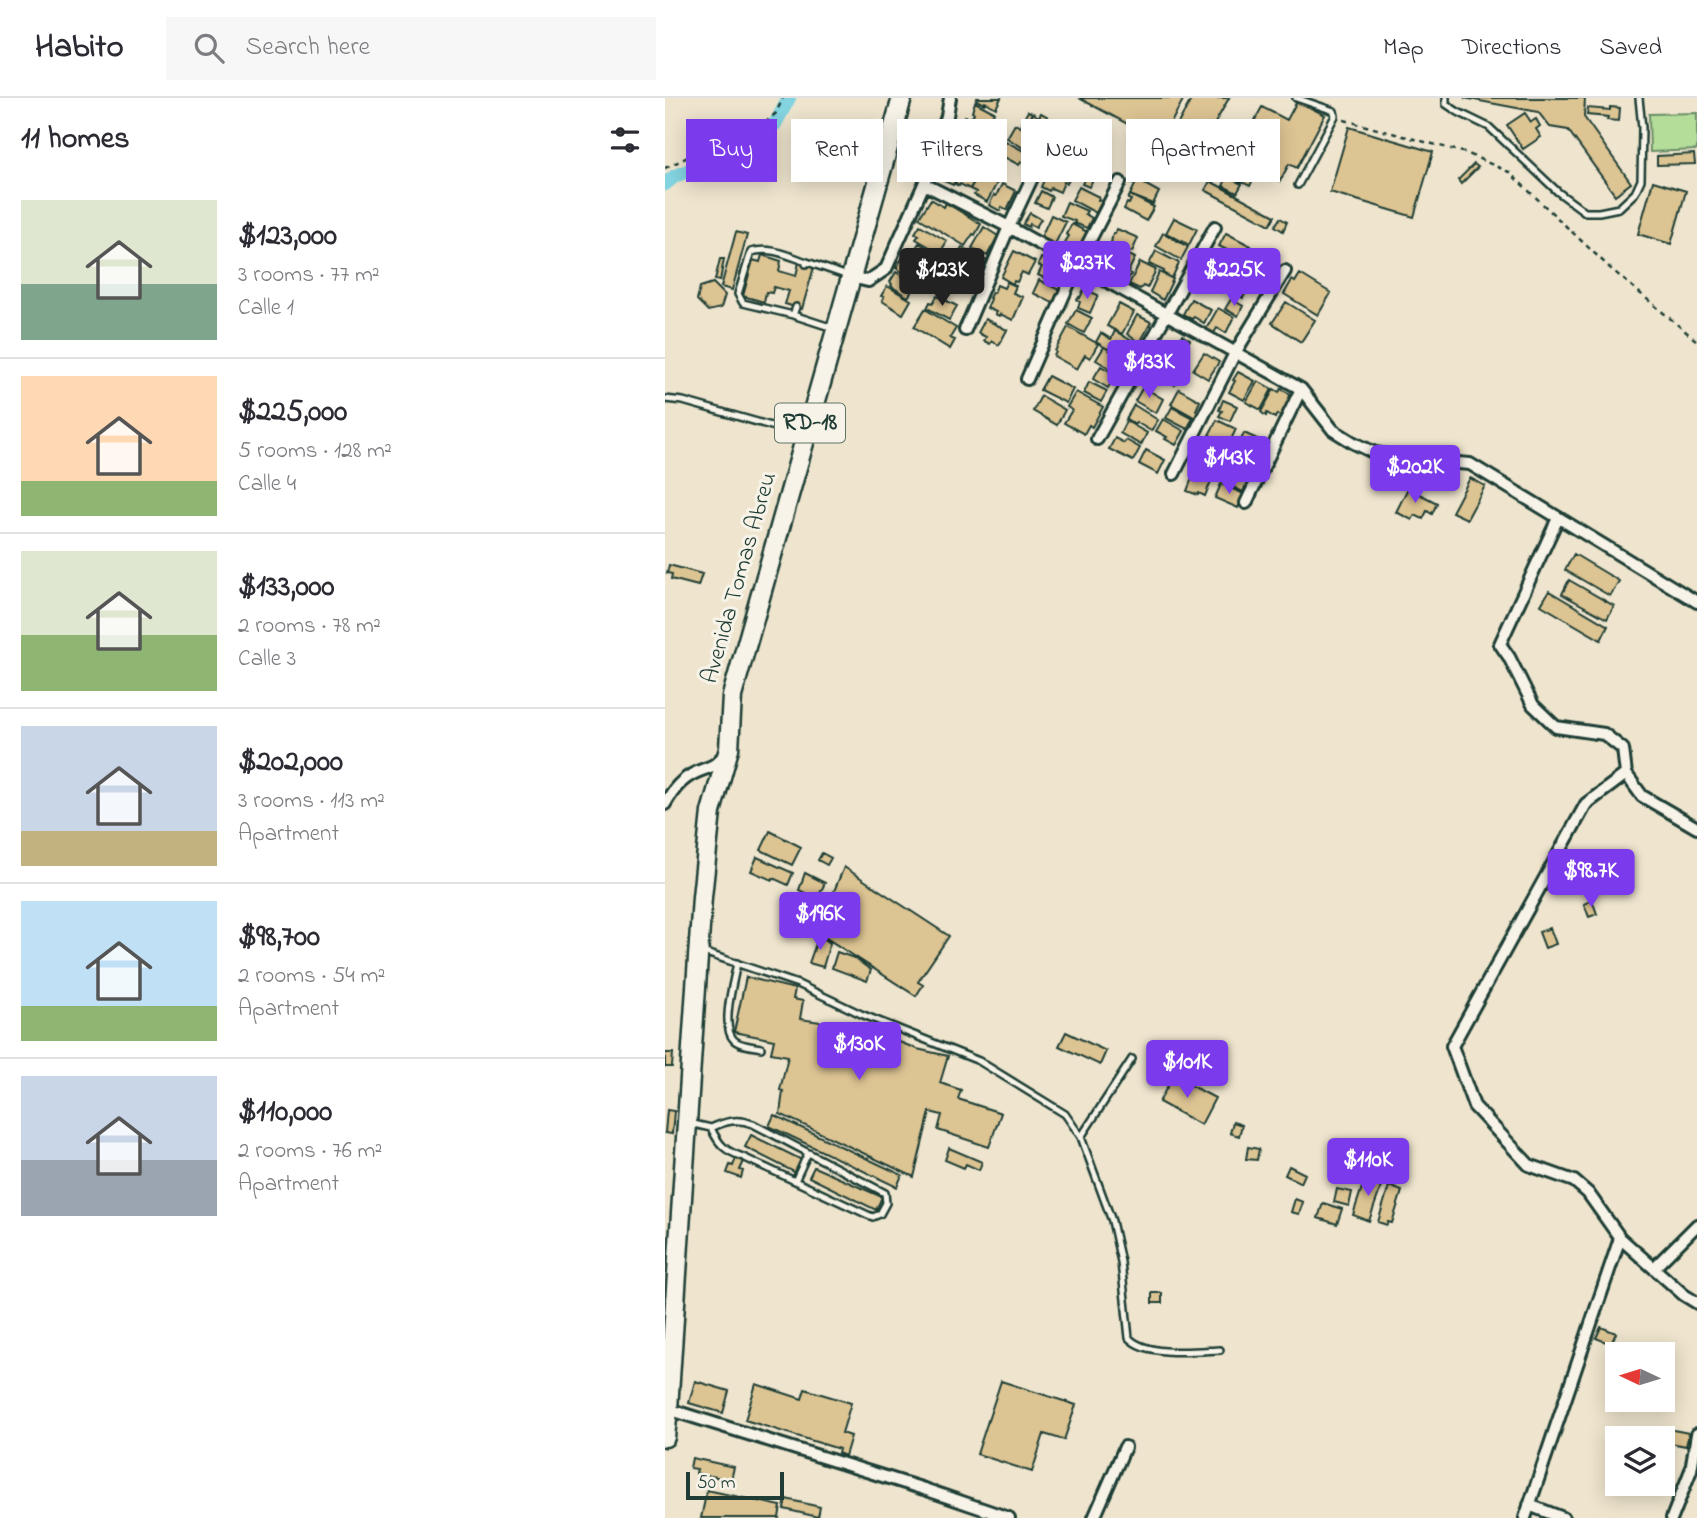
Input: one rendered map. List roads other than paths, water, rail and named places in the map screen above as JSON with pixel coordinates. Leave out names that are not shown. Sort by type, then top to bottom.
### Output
[{"type":"main road","name":"Avenida Tomas Abreu","points":[[729,749],[732,696],[902,98]]},
{"type":"main road","name":"RD-18","points":[[665,1437],[698,951],[711,811],[729,749]]},
{"type":"street","points":[[851,277],[868,281],[886,269],[924,184],[947,116],[950,98]]},
{"type":"street","points":[[965,330],[1030,182]]},
{"type":"street","points":[[1027,379],[1077,265],[1120,182]]},
{"type":"street","points":[[924,184],[1009,227],[1301,389],[1333,430],[1354,443],[1375,453],[1470,464],[1697,602]]},
{"type":"street","points":[[1097,439],[1215,228]]},
{"type":"street","points":[[1174,474],[1235,353],[1285,271]]},
{"type":"street","points":[[1246,503],[1301,389]]},
{"type":"street","points":[[1558,518],[1500,644],[1533,705],[1556,727],[1604,734],[1623,749],[1626,774],[1642,796],[1697,828]]},
{"type":"street","points":[[665,804],[675,787],[695,772],[714,766],[729,749]]},
{"type":"street","points":[[1626,774],[1586,804],[1453,1046],[1474,1106],[1529,1165],[1574,1181],[1588,1193],[1620,1238],[1683,1294],[1697,1303]]},
{"type":"street","points":[[1654,1269],[1697,1225]]},
{"type":"street","points":[[1525,1518],[1620,1238]]},
{"type":"street","points":[[668,1409],[1009,1518]]},
{"type":"street","points":[[1672,1518],[1691,1470],[1697,1434]]},
{"type":"street","points":[[1094,1518],[1125,1447]]},
{"type":"street","points":[[1529,1505],[1563,1518]]},
{"type":"lane","points":[[1296,98],[1334,111],[1335,116],[1298,185]]},
{"type":"lane","points":[[1446,98],[1446,104],[1489,127],[1558,192],[1585,212],[1619,208],[1635,193],[1640,180],[1642,128],[1639,98]]},
{"type":"lane","points":[[836,328],[743,303],[738,294],[751,252],[759,250],[769,250],[851,277]]},
{"type":"lane","points":[[793,315],[796,307]]},
{"type":"lane","points":[[665,399],[683,401],[806,436]]},
{"type":"lane","points":[[698,951],[798,984],[861,1014],[979,1061],[1065,1114],[1081,1137],[1112,1221],[1121,1262],[1129,1338],[1136,1344],[1166,1351],[1220,1350]]},
{"type":"lane","points":[[737,963],[728,1014],[730,1033],[734,1040],[740,1043],[761,1048]]},
{"type":"lane","points":[[1081,1137],[1132,1059]]},
{"type":"lane","points":[[686,1122],[711,1128],[730,1120],[748,1122],[885,1193],[885,1203],[880,1214],[873,1217],[868,1215],[724,1149],[711,1128]]},
{"type":"lane","points":[[795,1181],[809,1153]]},
{"type":"waterway","points":[[665,184],[675,176],[745,148],[775,124],[789,98]]}]
